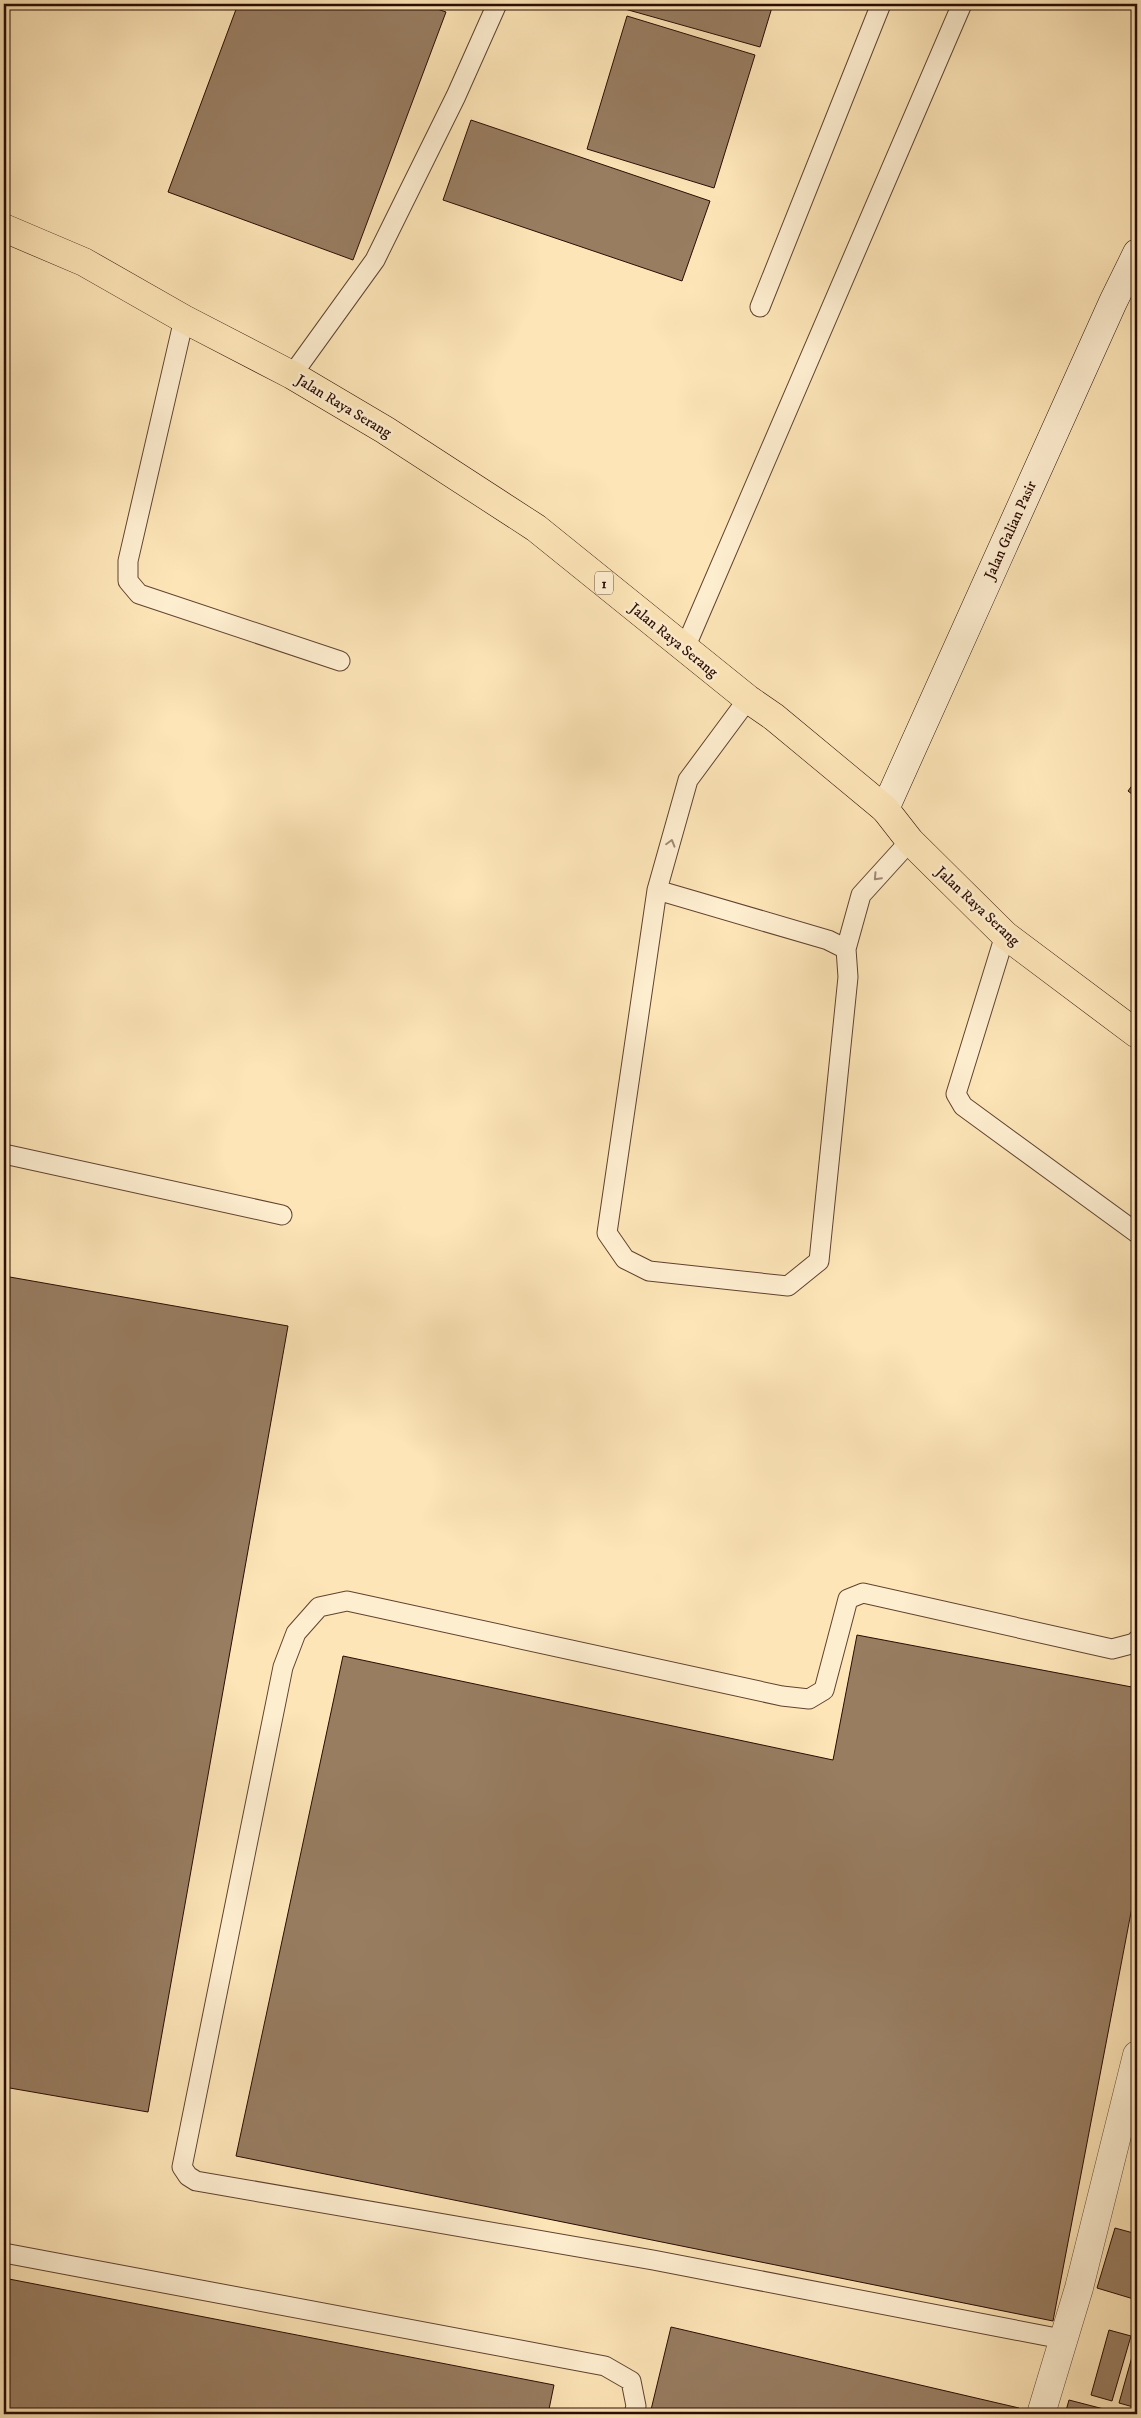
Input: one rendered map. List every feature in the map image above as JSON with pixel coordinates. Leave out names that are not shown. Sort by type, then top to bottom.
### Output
[{"type":"highway","name":"Jalan Raya Serang","points":[[4,228],[84,262],[184,319],[292,376],[386,430],[536,528],[748,699],[774,717],[885,810],[910,841],[1005,935],[1137,1034]]},
{"type":"street","name":"Jalan Galian Pasir","points":[[885,810],[1036,472],[1137,253]]},
{"type":"street","points":[[1041,2414],[1062,2339],[1079,2288],[1137,2055]]},
{"type":"lane","points":[[292,376],[375,260],[456,96],[497,4]]},
{"type":"lane","points":[[760,307],[881,4]]},
{"type":"lane","points":[[685,648],[962,4]]},
{"type":"lane","points":[[184,319],[128,560],[128,581],[139,594],[340,661]]},
{"type":"lane","points":[[748,699],[688,780],[657,890],[607,1233],[625,1259],[648,1271],[788,1286],[819,1261],[848,977],[846,949],[861,895],[910,841]]},
{"type":"lane","points":[[657,890],[828,940],[846,949]]},
{"type":"lane","points":[[1005,935],[956,1094],[963,1106],[1137,1233]]},
{"type":"lane","points":[[4,1154],[282,1215]]},
{"type":"lane","points":[[1062,2339],[652,2260],[196,2181],[188,2176],[182,2166],[283,1667],[296,1633],[319,1607],[348,1602],[782,1696],[809,1699],[824,1690],[848,1599],[863,1593],[1112,1649],[1135,1643],[1137,1640]]},
{"type":"lane","points":[[4,2254],[605,2366],[630,2381],[636,2406],[634,2414]]},
{"type":"building","points":[[238,4],[423,4],[446,12],[353,260],[168,192]]},
{"type":"building","points":[[607,4],[773,4],[760,47]]},
{"type":"building","points":[[627,16],[755,55],[714,188],[587,149]]},
{"type":"building","points":[[471,120],[710,201],[682,281],[443,200]]},
{"type":"building","points":[[1137,779],[1137,798],[1128,791]]},
{"type":"building","points":[[4,1276],[288,1326],[148,2112],[4,2087]]},
{"type":"building","points":[[857,1635],[1137,1688],[1137,1881],[1053,2321],[236,2156],[343,1656],[833,1760]]},
{"type":"building","points":[[1115,2228],[1137,2234],[1137,2300],[1097,2288]]},
{"type":"building","points":[[9,2279],[554,2385],[548,2414],[4,2414],[4,2306]]},
{"type":"building","points":[[671,2327],[1019,2408],[1017,2414],[650,2414]]},
{"type":"building","points":[[1109,2330],[1131,2336],[1112,2401],[1091,2395]]},
{"type":"building","points":[[1137,2339],[1137,2408],[1119,2403]]},
{"type":"building","points":[[1069,2400],[1123,2414],[1065,2414]]}]
